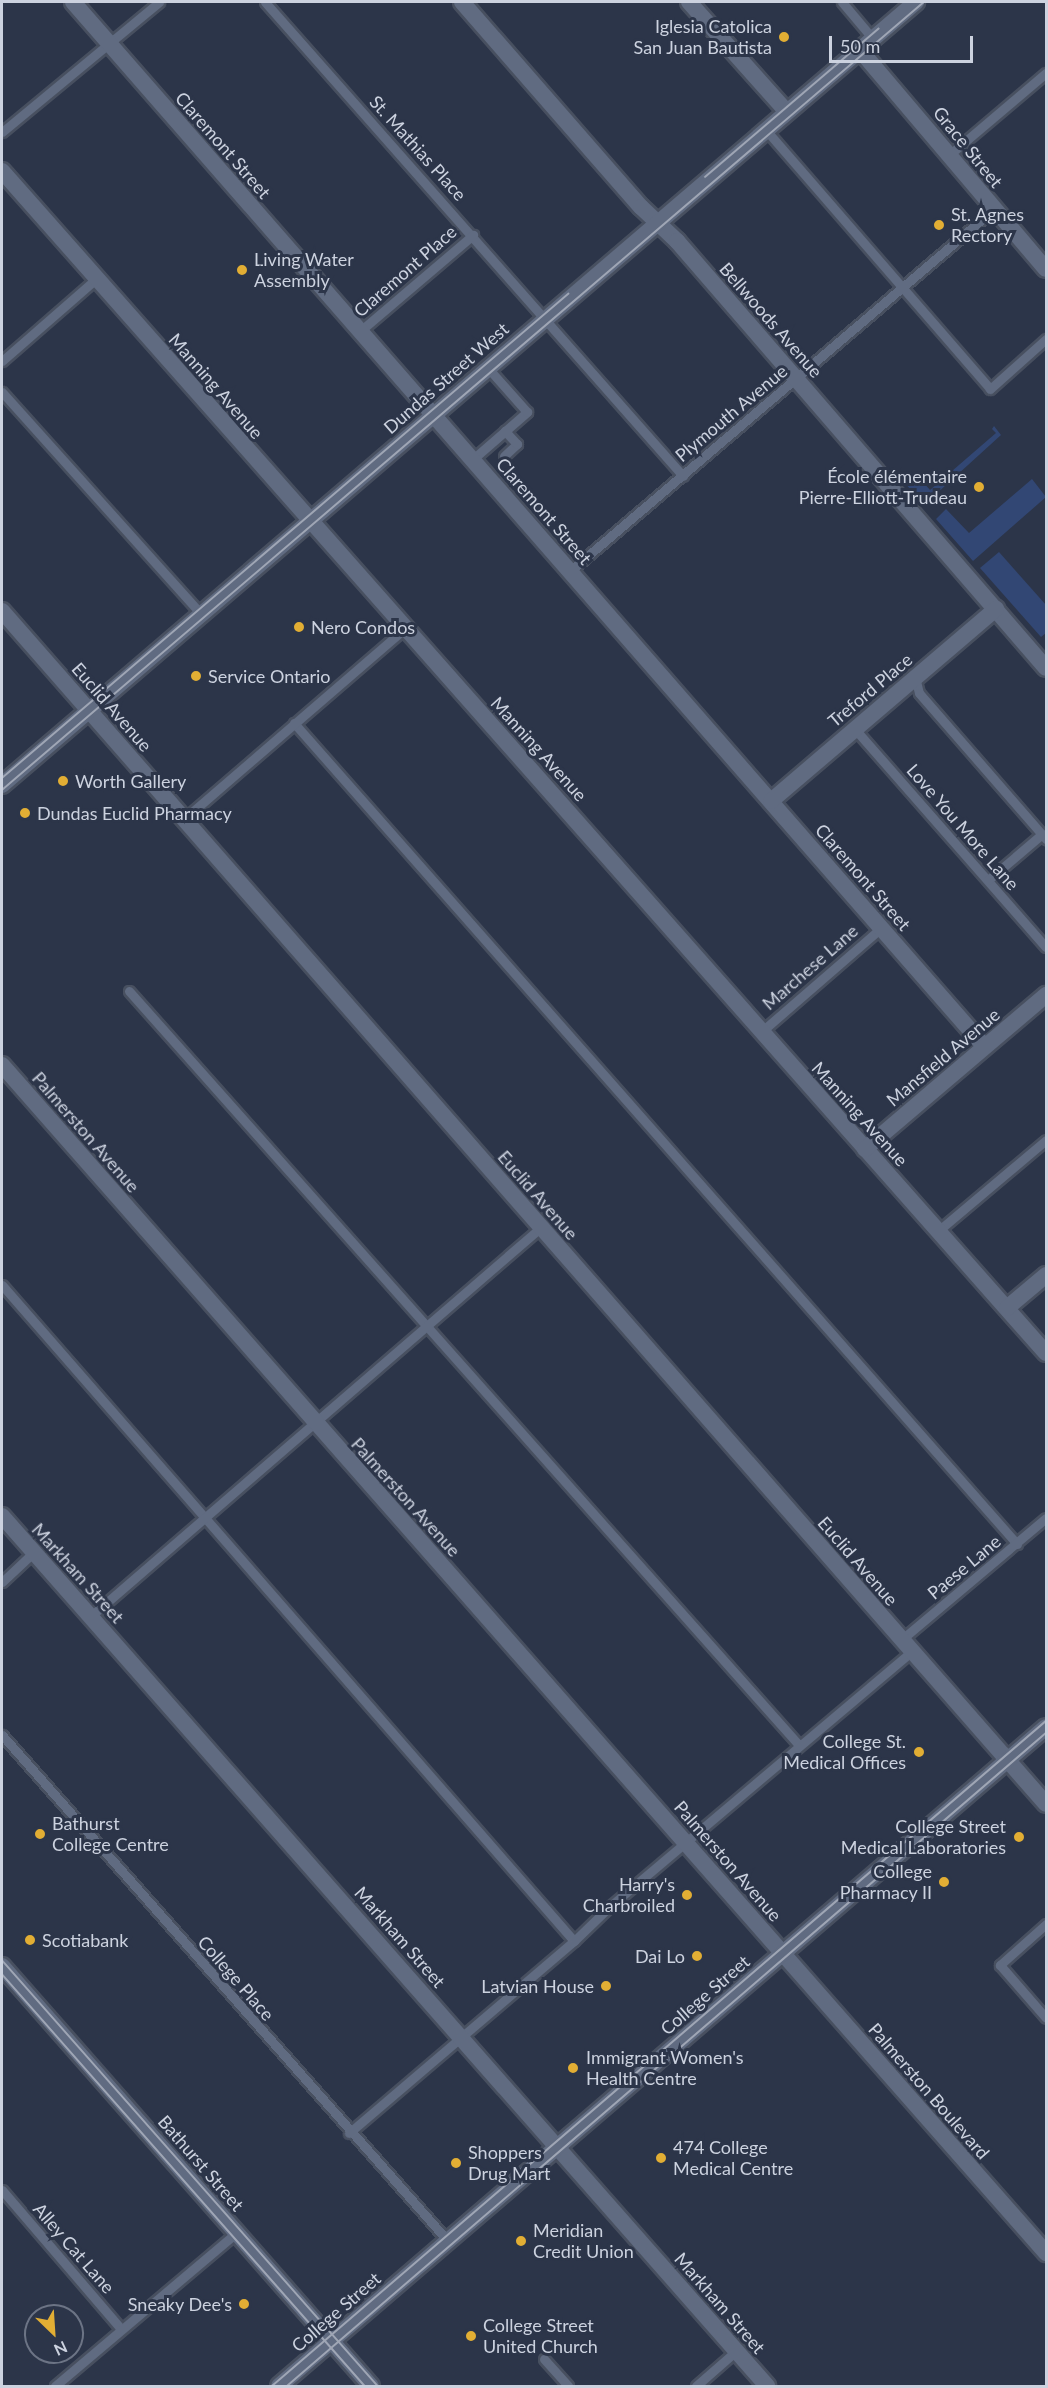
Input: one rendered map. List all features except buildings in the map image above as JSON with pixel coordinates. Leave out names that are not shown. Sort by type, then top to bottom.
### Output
[{"type":"street","name":"Claremont Street","points":[[73,2],[984,1046]]},
{"type":"street","name":"Bellwoods Avenue","points":[[462,2],[641,207],[676,241],[1047,668]]},
{"type":"street","points":[[689,2],[787,112]]},
{"type":"street","name":"Dundas Street West","points":[[2,784],[916,2]]},
{"type":"street","name":"Grace Street","points":[[866,44],[948,156],[1047,269]]},
{"type":"street","name":"Manning Avenue","points":[[2,171],[864,1149],[1047,1353]]},
{"type":"street","name":"Treford Place","points":[[771,801],[996,609]]},
{"type":"street","name":"Euclid Avenue","points":[[2,611],[906,1646],[1047,1804]]},
{"type":"street","name":"Mansfield Avenue","points":[[864,1149],[1047,995]]},
{"type":"street","name":"Palmerston Avenue","points":[[2,1065],[314,1423],[783,1953]]},
{"type":"street","points":[[1007,1308],[1047,1275]]},
{"type":"street","name":"Markham Street","points":[[2,1516],[461,2035],[767,2386]]},
{"type":"street","name":"College Street","points":[[279,2386],[1047,1727]]},
{"type":"street","name":"Palmerston Boulevard","points":[[783,1953],[1047,2253]]},
{"type":"street","name":"Bathurst Street","points":[[2,1966],[371,2386]]},
{"type":"lane","points":[[2,132],[159,2]]},
{"type":"lane","name":"St. Mathias Place","points":[[265,2],[473,235],[683,476]]},
{"type":"lane","points":[[842,2],[866,44]]},
{"type":"lane","points":[[948,156],[1047,74]]},
{"type":"lane","points":[[766,130],[990,389],[1047,339]]},
{"type":"lane","name":"Plymouth Avenue","points":[[570,571],[994,209]]},
{"type":"lane","name":"Claremont Place","points":[[359,332],[473,235]]},
{"type":"lane","points":[[2,361],[97,278]]},
{"type":"lane","points":[[473,459],[527,412],[488,368]]},
{"type":"lane","points":[[2,392],[201,614]]},
{"type":"lane","points":[[504,456],[517,444],[505,431]]},
{"type":"lane","points":[[183,819],[404,628]]},
{"type":"lane","points":[[915,677],[919,693],[1044,837],[988,880]]},
{"type":"lane","points":[[294,723],[1017,1544]]},
{"type":"lane","name":"Love You More Lane","points":[[854,728],[1047,947]]},
{"type":"lane","name":"Marchese Lane","points":[[761,1032],[881,928]]},
{"type":"lane","points":[[129,992],[799,1745]]},
{"type":"lane","points":[[938,1232],[1047,1140]]},
{"type":"lane","points":[[91,1616],[540,1228]]},
{"type":"lane","points":[[2,1285],[574,1941]]},
{"type":"lane","name":"Paese Lane","points":[[350,2133],[799,1745],[1047,1518]]},
{"type":"lane","points":[[2,1582],[34,1552]]},
{"type":"lane","name":"College Place","points":[[2,1735],[350,2133],[448,2241]]},
{"type":"lane","points":[[1047,1924],[1000,1965],[1047,2018]]},
{"type":"lane","name":"Alley Cat Lane","points":[[2,2190],[121,2329]]},
{"type":"lane","points":[[55,2386],[236,2233]]},
{"type":"lane","points":[[696,2386],[736,2351]]},
{"type":"lane","points":[[544,2359],[568,2386]]},
{"type":"shaded area","points":[[994,426],[1001,435],[924,505],[904,482],[917,475],[930,490],[996,433],[992,429]]},
{"type":"shaded area","points":[[1032,479],[1046,497],[973,561],[936,519],[946,509],[969,533]]},
{"type":"shaded area","points":[[999,552],[1046,605],[1046,633],[1041,637],[980,568]]},
{"type":"tram line","points":[[2,790],[924,2]]},
{"type":"tram line","points":[[705,177],[878,29]]},
{"type":"tram line","points":[[2,778],[568,294]]},
{"type":"tram line","points":[[272,2386],[1046,1721]]},
{"type":"tram line","points":[[287,2386],[1046,1733]]},
{"type":"tram line","points":[[2,1960],[378,2386]]},
{"type":"tram line","points":[[2,1974],[365,2386]]},
{"type":"place","name":"Iglesia Catolica San Juan Bautista","points":[[784,37]]},
{"type":"place","name":"St. Agnes Rectory","points":[[939,225]]},
{"type":"place","name":"Living Water Assembly","points":[[242,270]]},
{"type":"place","name":"École élémentaire Pierre-Elliott-Trudeau","points":[[979,487]]},
{"type":"place","name":"Nero Condos","points":[[299,627]]},
{"type":"place","name":"Service Ontario","points":[[196,676]]},
{"type":"place","name":"Worth Gallery","points":[[63,781]]},
{"type":"place","name":"Dundas Euclid Pharmacy","points":[[25,813]]},
{"type":"place","name":"College St. Medical Offices","points":[[919,1752]]},
{"type":"place","name":"Bathurst College Centre","points":[[40,1834]]},
{"type":"place","name":"College Street Medical Laboratories","points":[[1019,1837]]},
{"type":"place","name":"College Pharmacy II","points":[[944,1882]]},
{"type":"place","name":"Harry's Charbroiled","points":[[687,1895]]},
{"type":"place","name":"Scotiabank","points":[[30,1940]]},
{"type":"place","name":"Dai Lo","points":[[697,1956]]},
{"type":"place","name":"Latvian House","points":[[606,1986]]},
{"type":"place","name":"Immigrant Women's Health Centre","points":[[573,2068]]},
{"type":"place","name":"474 College Medical Centre","points":[[661,2158]]},
{"type":"place","name":"Shoppers Drug Mart","points":[[456,2163]]},
{"type":"place","name":"Meridian Credit Union","points":[[521,2241]]},
{"type":"place","name":"Sneaky Dee's","points":[[244,2304]]},
{"type":"place","name":"College Street United Church","points":[[471,2336]]}]
